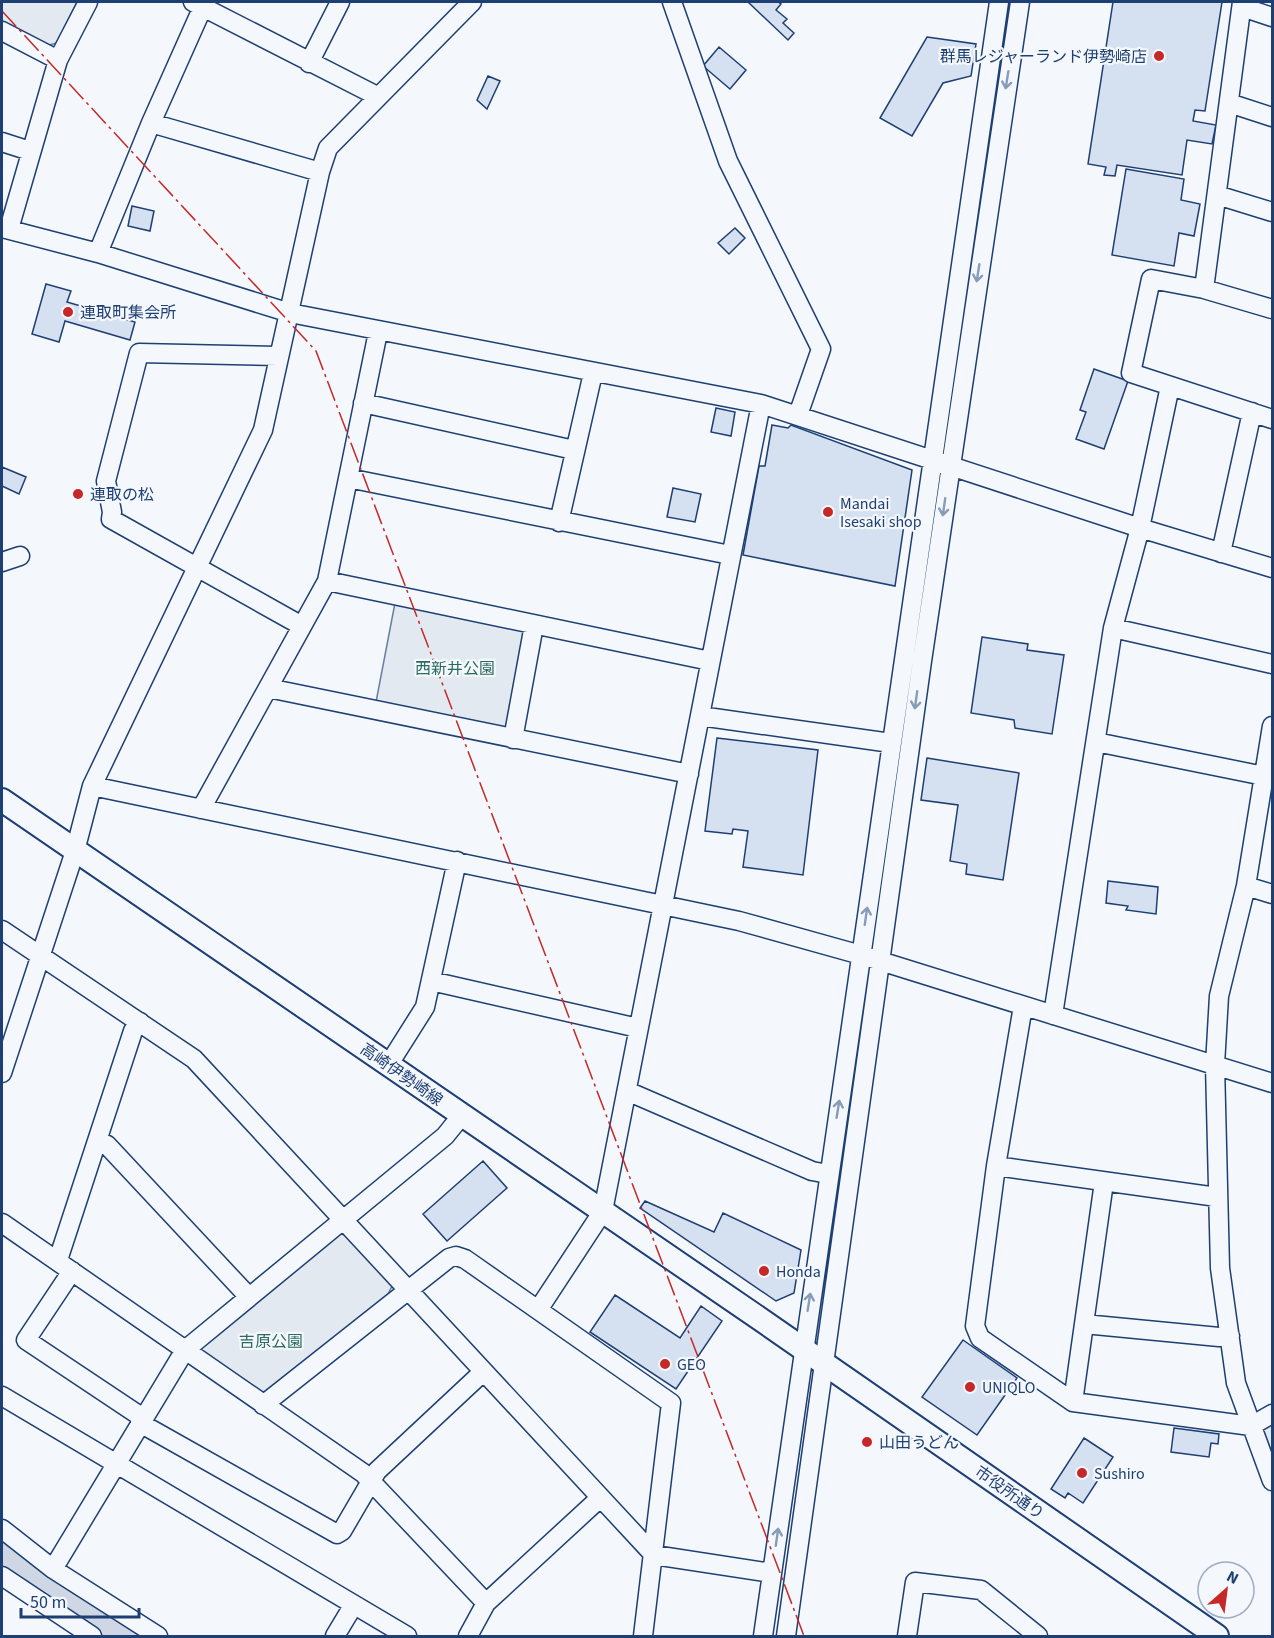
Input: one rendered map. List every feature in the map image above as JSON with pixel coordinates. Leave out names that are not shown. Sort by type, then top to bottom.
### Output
[{"type":"main road","name":"高崎伊勢崎線","points":[[2,800],[802,1348]]},
{"type":"main road","name":"市役所通り","points":[[802,1348],[1217,1636]]},
{"type":"street","points":[[88,2],[58,60],[5,229],[98,253],[290,314],[761,404],[1140,528],[1272,568]]},
{"type":"street","points":[[309,63],[340,2]]},
{"type":"street","points":[[2,1073],[75,850],[92,786],[263,430],[320,172],[328,148],[472,2]]},
{"type":"street","points":[[672,2],[728,162],[821,349],[798,415]]},
{"type":"street","points":[[763,1636],[802,1348],[999,2]]},
{"type":"street","points":[[786,1636],[950,465],[1020,2]]},
{"type":"street","points":[[98,253],[200,3],[309,63],[377,96]]},
{"type":"street","points":[[1204,289],[1242,4],[1272,17]]},
{"type":"street","points":[[2,31],[58,60]]},
{"type":"street","points":[[1229,103],[1272,117]]},
{"type":"street","points":[[151,123],[320,172]]},
{"type":"street","points":[[2,142],[30,151]]},
{"type":"street","points":[[1217,195],[1272,212]]},
{"type":"street","points":[[1272,309],[1204,289],[1151,279],[1131,373],[1272,419]]},
{"type":"street","points":[[201,809],[327,581],[378,332]]},
{"type":"street","points":[[278,356],[139,353],[106,481],[112,512],[111,519],[302,627]]},
{"type":"street","points":[[559,522],[574,450],[594,373]]},
{"type":"street","points":[[1053,1015],[1113,628],[1140,528],[1170,386]]},
{"type":"street","points":[[363,403],[574,450]]},
{"type":"street","points":[[538,1310],[603,1211],[761,404]]},
{"type":"street","points":[[1221,553],[1252,412]]},
{"type":"street","points":[[348,478],[730,555]]},
{"type":"street","points":[[2,562],[20,556]]},
{"type":"street","points":[[327,581],[710,661]]},
{"type":"street","points":[[513,739],[534,625]]},
{"type":"street","points":[[1113,628],[1272,664]]},
{"type":"street","points":[[268,688],[689,774]]},
{"type":"street","points":[[700,716],[891,743]]},
{"type":"street","points":[[1272,726],[1246,886],[1219,996],[1215,1065],[1220,1268],[1236,1383],[1272,1482]]},
{"type":"street","points":[[1096,742],[1264,776]]},
{"type":"street","points":[[92,786],[739,921],[861,955],[1272,1083]]},
{"type":"street","points":[[389,1064],[422,1015],[457,861]]},
{"type":"street","points":[[1246,886],[1272,894]]},
{"type":"street","points":[[2,930],[194,1059],[654,1555],[772,1573]]},
{"type":"street","points":[[431,981],[638,1028]]},
{"type":"street","points":[[1023,1006],[996,1166],[975,1326],[980,1338],[1073,1402],[1251,1426],[1272,1414]]},
{"type":"street","points":[[140,1022],[133,1031],[99,1141],[65,1266],[26,1340],[142,1421],[337,1534],[342,1531],[377,1471],[483,1372]]},
{"type":"street","points":[[627,1090],[812,1171],[828,1174]]},
{"type":"street","points":[[53,1569],[185,1350],[445,1136],[462,1115]]},
{"type":"street","points":[[99,1141],[107,1145],[249,1297]]},
{"type":"street","points":[[996,1166],[1217,1197]]},
{"type":"street","points":[[1073,1402],[1104,1182]]},
{"type":"street","points":[[2,1223],[371,1481],[486,1603]]},
{"type":"street","points":[[263,1405],[456,1256],[465,1259],[671,1403],[643,1636]]},
{"type":"street","points":[[1084,1324],[1219,1337],[1230,1336]]},
{"type":"street","points":[[2,1396],[116,1466],[407,1636]]},
{"type":"street","points":[[468,1636],[486,1603],[600,1498]]},
{"type":"street","points":[[2,1528],[53,1569],[158,1636]]},
{"type":"street","points":[[2,1576],[92,1636]]},
{"type":"street","points":[[907,1636],[915,1582],[981,1590],[1038,1636]]},
{"type":"street","points":[[335,1636],[353,1606]]},
{"type":"green space","points":[[2,2],[77,2],[57,43],[49,45],[2,21]]},
{"type":"green space","name":"西新井公園","points":[[395,603],[524,631],[527,637],[506,730],[376,702]]},
{"type":"green space","name":"吉原公園","points":[[340,1234],[346,1235],[392,1286],[388,1294],[263,1395],[202,1352],[202,1347]]},
{"type":"green space","points":[[1272,1422],[1272,1461],[1260,1429]]},
{"type":"building","points":[[748,2],[778,2],[781,4],[776,10],[787,19],[783,23],[794,33],[788,40]]},
{"type":"building","name":"群馬レジャーランド伊勢崎店","points":[[1113,2],[1222,2],[1205,111],[1195,110],[1193,121],[1216,125],[1212,144],[1187,140],[1182,175],[1117,165],[1115,176],[1104,175],[1106,167],[1088,164]]},
{"type":"building","points":[[927,37],[976,44],[971,76],[943,83],[912,136],[880,118]]},
{"type":"building","points":[[719,47],[746,70],[730,89],[703,66]]},
{"type":"building","points":[[488,76],[500,81],[487,109],[477,100]]},
{"type":"building","points":[[1126,169],[1184,179],[1181,200],[1200,204],[1194,236],[1179,233],[1174,266],[1112,255]]},
{"type":"building","points":[[132,206],[154,211],[150,231],[128,226]]},
{"type":"building","points":[[735,228],[745,238],[729,254],[718,243]]},
{"type":"building","name":"連取町集会所","points":[[46,284],[71,291],[67,302],[135,322],[130,340],[65,321],[59,342],[32,334]]},
{"type":"building","points":[[1094,369],[1128,381],[1104,449],[1076,439],[1086,412],[1080,410]]},
{"type":"building","points":[[716,408],[735,412],[731,436],[711,432]]},
{"type":"building","name":"Mandai Isesaki shop","points":[[772,425],[788,428],[791,425],[912,470],[895,586],[743,555],[759,466],[765,466]]},
{"type":"building","points":[[2,467],[26,477],[19,494],[2,486]]},
{"type":"building","points":[[673,488],[701,494],[695,522],[667,517]]},
{"type":"building","points":[[982,637],[1028,644],[1027,650],[1064,655],[1052,734],[1015,728],[1014,720],[971,713]]},
{"type":"building","points":[[717,738],[818,750],[803,875],[743,867],[748,831],[733,829],[732,834],[705,831]]},
{"type":"building","points":[[927,758],[1019,773],[1003,880],[966,874],[967,864],[950,861],[958,805],[921,800]]},
{"type":"building","points":[[1108,881],[1158,887],[1156,914],[1126,910],[1128,906],[1106,903]]},
{"type":"building","points":[[483,1161],[507,1188],[447,1241],[423,1214]]},
{"type":"building","name":"Honda","points":[[645,1201],[714,1232],[723,1213],[801,1250],[794,1293],[776,1301],[640,1208]]},
{"type":"building","name":"GEO","points":[[615,1295],[680,1338],[701,1306],[722,1321],[676,1389],[590,1332]]},
{"type":"building","name":"UNIQLO","points":[[963,1340],[1017,1378],[977,1435],[922,1397]]},
{"type":"building","points":[[1174,1428],[1219,1434],[1218,1444],[1211,1443],[1209,1457],[1171,1452]]},
{"type":"building","name":"Sushiro","points":[[1084,1438],[1113,1457],[1083,1503],[1068,1493],[1065,1498],[1051,1489]]},
{"type":"waterway","points":[[2,1551],[31,1577],[125,1636]]},
{"type":"power","points":[[2,11],[316,351],[804,1636]]},
{"type":"place","name":"群馬レジャーランド伊勢崎店","points":[[1159,56]]},
{"type":"place","name":"連取町集会所","points":[[68,312]]},
{"type":"place","name":"連取の松","points":[[78,494]]},
{"type":"place","name":"Mandai Isesaki shop","points":[[828,512]]},
{"type":"place","name":"Honda","points":[[764,1271]]},
{"type":"place","name":"GEO","points":[[665,1364]]},
{"type":"place","name":"UNIQLO","points":[[970,1387]]},
{"type":"place","name":"山田うどん","points":[[867,1442]]},
{"type":"place","name":"Sushiro","points":[[1082,1473]]}]
